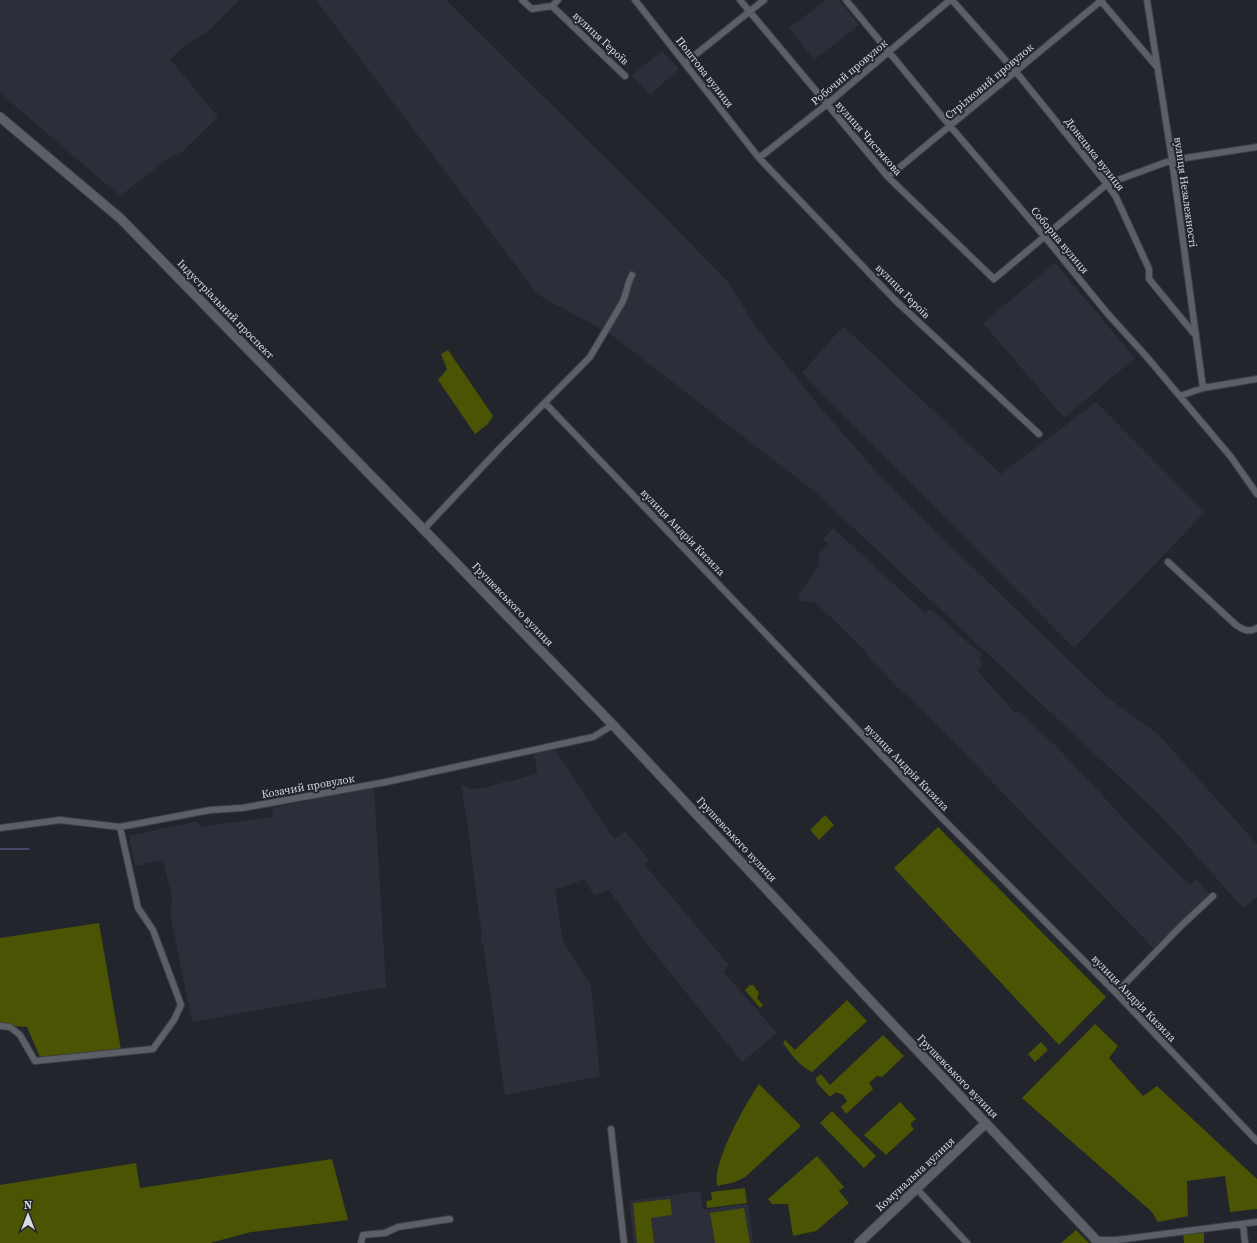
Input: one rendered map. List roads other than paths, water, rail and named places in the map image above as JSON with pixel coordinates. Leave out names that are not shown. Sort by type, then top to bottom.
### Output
[{"type":"street","points":[[522,0],[532,9],[552,6],[558,0]]},
{"type":"street","name":"Поштова вулиця","points":[[635,0],[759,158]]},
{"type":"street","name":"вулиця Чистякова","points":[[740,0],[826,105],[888,177],[994,279],[1045,237]]},
{"type":"street","points":[[685,63],[750,13],[764,0]]},
{"type":"street","name":"Соборна вулиця","points":[[846,0],[1107,313],[1146,356],[1231,457],[1257,494]]},
{"type":"street","name":"Робочий провулок","points":[[759,158],[826,105],[951,0]]},
{"type":"street","name":"Донецька вулиця","points":[[951,0],[1016,72],[1107,184],[1116,197],[1149,269],[1149,279],[1196,336]]},
{"type":"street","points":[[1101,0],[1158,69]]},
{"type":"street","name":"Стрілковий провулок","points":[[888,177],[1101,0]]},
{"type":"street","name":"вулиця Незалежності","points":[[1147,0],[1172,160],[1203,388]]},
{"type":"street","name":"вулиця Героїв","points":[[552,6],[625,76]]},
{"type":"street","name":"Індустріальний проспект","points":[[0,117],[121,219],[424,529]]},
{"type":"street","points":[[1045,237],[1107,184],[1172,160],[1257,147]]},
{"type":"street","name":"вулиця Героїв","points":[[759,158],[896,300],[1039,434]]},
{"type":"street","points":[[424,529],[590,357],[623,303],[632,275]]},
{"type":"street","points":[[1180,396],[1203,388],[1257,379]]},
{"type":"street","name":"вулиця Андрія Кизила","points":[[545,403],[940,816],[1116,993],[1257,1141]]},
{"type":"street","name":"Грушевського вулиця","points":[[424,529],[613,725],[1029,1168],[1056,1199],[1098,1242]]},
{"type":"street","points":[[1168,562],[1236,625],[1246,631],[1251,631],[1257,628]]},
{"type":"street","name":"Козачий провулок","points":[[0,828],[60,820],[120,827],[210,810],[242,808],[386,782],[593,737],[613,725]]},
{"type":"street","points":[[0,1026],[10,1028],[20,1035],[35,1060],[153,1049],[174,1020],[181,1005],[153,930],[138,908],[120,827]]},
{"type":"street","points":[[1116,993],[1181,926],[1213,896]]},
{"type":"street","name":"Комунальна вулиця","points":[[859,1243],[986,1123]]},
{"type":"street","points":[[611,1129],[624,1243]]},
{"type":"street","points":[[917,1189],[967,1243]]},
{"type":"street","points":[[361,1243],[363,1235],[385,1233],[398,1227],[450,1219]]},
{"type":"street","points":[[1098,1242],[1257,1222]]},
{"type":"street","points":[[1242,1224],[1245,1243]]},
{"type":"waterway","points":[[0,849],[29,849]]}]
